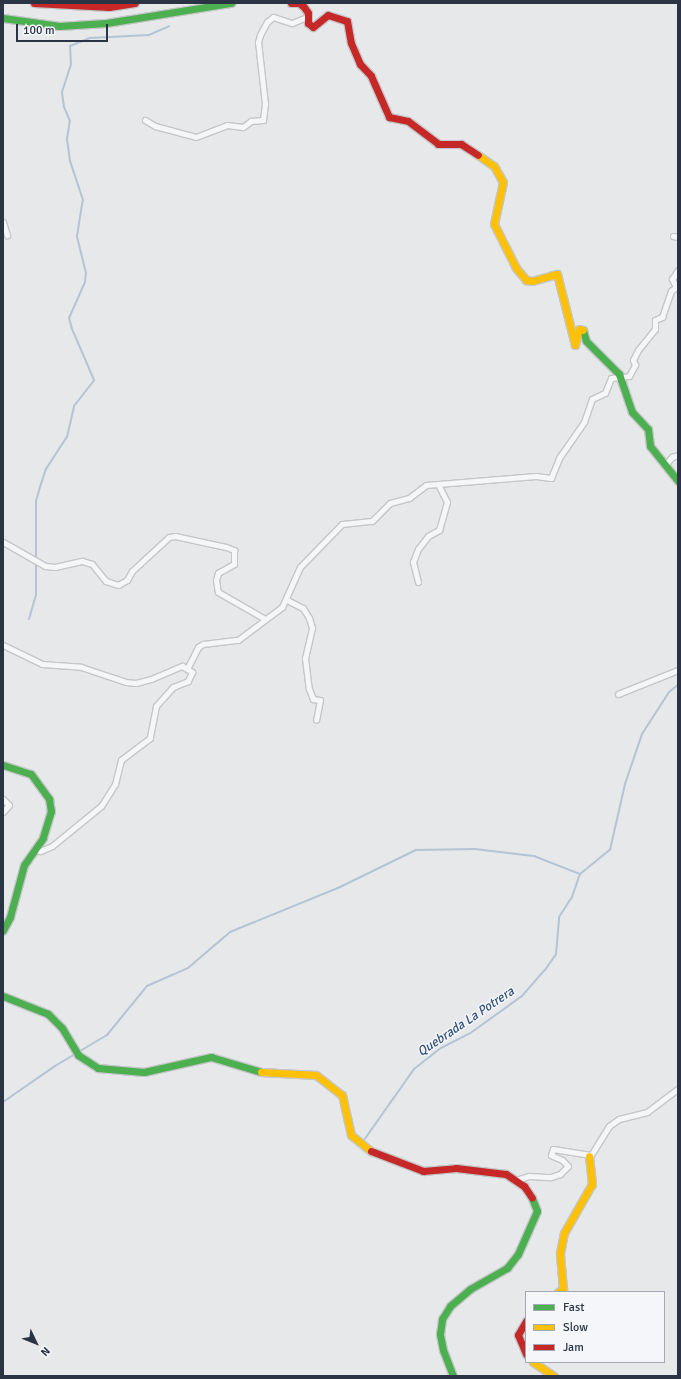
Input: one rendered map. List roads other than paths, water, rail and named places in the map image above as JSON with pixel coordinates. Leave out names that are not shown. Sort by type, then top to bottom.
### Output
[{"type":"main road","points":[[34,3],[109,7],[135,3]]},
{"type":"main road","points":[[3,18],[59,26],[106,23],[231,3]]},
{"type":"main road","points":[[291,3],[299,3],[309,16],[308,23],[313,27],[328,15],[346,21],[351,43],[356,51],[360,64],[371,76],[389,117],[408,121],[438,144],[461,144],[494,166],[503,182],[494,224],[516,268],[526,280],[532,281],[545,279],[556,273],[575,345],[579,329],[583,328],[586,341],[616,370],[632,412],[648,429],[650,446],[678,481]]},
{"type":"main road","points":[[3,765],[31,774],[49,799],[49,824],[43,838],[34,849],[20,875],[10,917],[3,930]]},
{"type":"main road","points":[[3,996],[48,1014],[56,1020],[76,1053],[89,1064],[113,1071],[159,1069],[206,1057],[252,1072],[316,1075],[342,1095],[351,1135],[369,1150],[423,1171],[471,1169],[506,1174],[516,1180],[534,1200],[536,1210],[533,1223],[518,1254],[507,1268],[470,1289],[450,1306],[442,1319],[440,1334],[443,1350],[454,1376]]},
{"type":"main road","points":[[560,1291],[563,1289],[560,1253],[564,1233],[576,1208],[592,1184],[589,1156]]},
{"type":"main road","points":[[525,1323],[518,1335],[525,1352]]},
{"type":"main road","points":[[534,1363],[554,1376]]},
{"type":"street","points":[[145,120],[156,126],[196,137],[227,125],[243,127],[251,121],[263,120],[265,104],[258,42],[260,35],[267,22],[273,17],[292,22],[309,16]]},
{"type":"street","points":[[3,222],[7,235]]},
{"type":"street","points":[[188,667],[198,647],[203,644],[238,640],[282,607],[287,600],[300,568],[342,524],[372,521],[390,503],[409,498],[426,485],[439,486],[536,476],[551,478],[559,458],[584,422],[592,399],[605,393],[611,378],[629,376],[635,365],[633,360],[638,350],[655,329],[655,320],[662,317],[671,290],[676,287],[672,279],[678,270]]},
{"type":"street","points":[[665,465],[672,457],[678,455]]},
{"type":"street","points":[[418,582],[413,562],[418,549],[428,536],[438,530],[446,502],[439,486]]},
{"type":"street","points":[[3,542],[45,566],[55,567],[82,561],[92,564],[106,581],[118,585],[127,580],[132,570],[169,537],[175,536],[226,547],[234,550],[234,564],[218,573],[216,580],[218,592],[265,619]]},
{"type":"street","points":[[287,600],[303,608],[309,618],[312,628],[305,658],[309,689],[313,698],[320,700],[316,720]]},
{"type":"street","points":[[3,645],[42,664],[81,667],[126,682],[136,683],[182,666],[188,667],[192,672],[190,677],[173,687],[156,706],[150,738],[121,760],[115,784],[101,806],[52,846],[40,851],[34,849]]},
{"type":"street","points":[[618,694],[678,670]]},
{"type":"street","points":[[3,799],[9,805],[3,812]]},
{"type":"street","points":[[516,1180],[529,1176],[551,1177],[566,1170],[566,1163],[551,1154],[555,1148],[589,1156],[609,1126],[619,1119],[647,1112],[678,1089]]},
{"type":"waterway","points":[[29,619],[36,594],[36,501],[46,469],[67,437],[74,406],[94,380],[72,329],[69,318],[85,282],[86,273],[77,236],[83,200],[70,161],[67,139],[70,121],[64,107],[62,92],[71,64],[70,46],[90,38],[149,35],[169,26]]},
{"type":"waterway","name":"Quebrada La Potrera","points":[[364,1140],[414,1069],[441,1048],[469,1034],[522,996],[545,970],[556,954],[559,917],[572,897],[580,874],[610,850],[625,784],[642,734],[669,692],[678,685]]},
{"type":"waterway","points":[[3,1102],[55,1066],[107,1035],[147,986],[188,968],[230,932],[340,887],[416,850],[475,849],[534,856],[580,874]]}]
